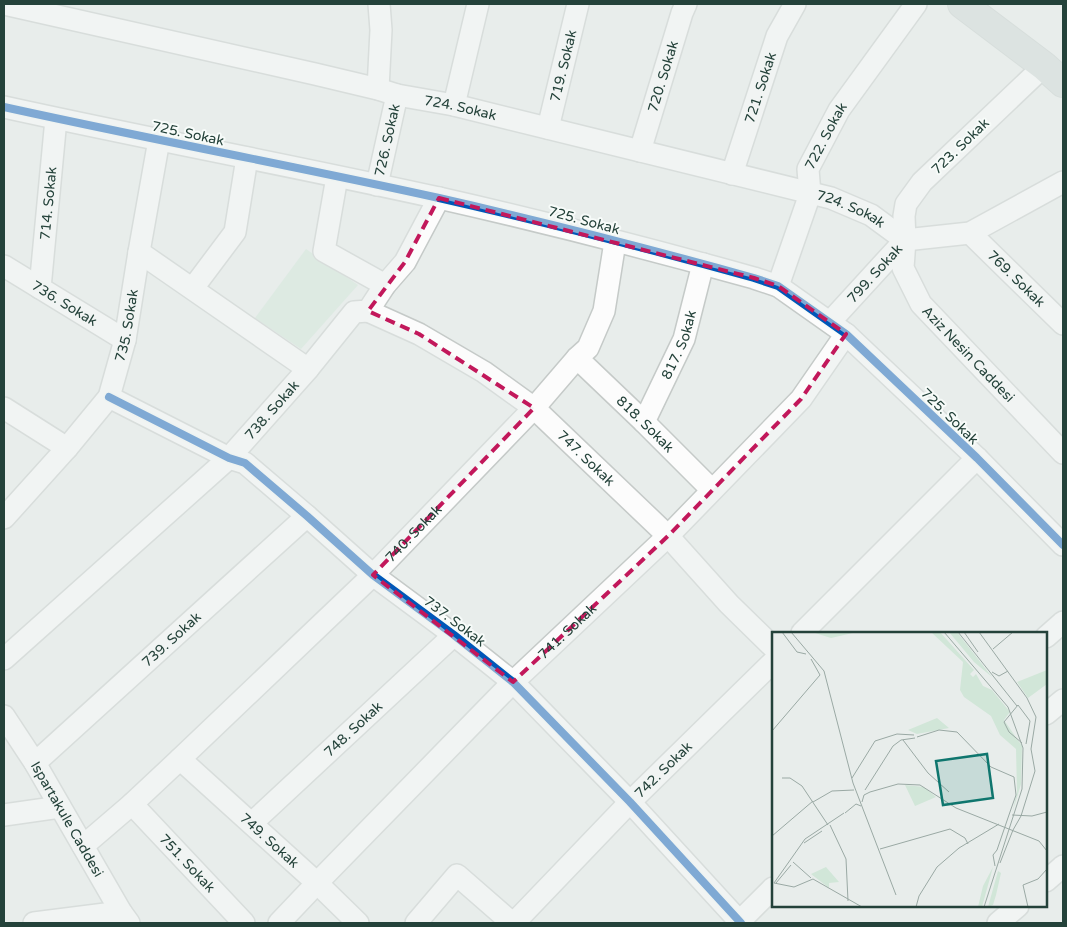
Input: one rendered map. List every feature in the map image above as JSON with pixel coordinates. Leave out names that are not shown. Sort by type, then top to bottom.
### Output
[{"type":"main road","points":[[963,4],[1053,75]]},
{"type":"street","name":"724. Sokak","points":[[4,4],[548,128],[831,198],[871,215],[905,240]]},
{"type":"street","name":"726. Sokak","points":[[377,185],[388,92],[379,4]]},
{"type":"street","points":[[454,106],[478,4]]},
{"type":"street","name":"719. Sokak","points":[[548,128],[578,4]]},
{"type":"street","name":"720. Sokak","points":[[640,151],[686,4]]},
{"type":"street","name":"721. Sokak","points":[[732,174],[777,36],[795,4]]},
{"type":"street","name":"722. Sokak","points":[[778,286],[810,194],[808,169],[839,110],[916,4]]},
{"type":"street","name":"723. Sokak","points":[[905,240],[904,216],[906,204],[922,182],[1053,75]]},
{"type":"street","name":"725. Sokak","points":[[4,107],[439,198],[558,226],[778,286],[838,328],[977,458],[1063,545]]},
{"type":"street","name":"714. Sokak","points":[[40,288],[56,119]]},
{"type":"street","name":"735. Sokak","points":[[109,397],[126,340],[159,140]]},
{"type":"street","points":[[192,288],[235,232],[247,158]]},
{"type":"street","points":[[337,177],[324,251],[385,285]]},
{"type":"street","name":"799. Sokak","points":[[838,328],[905,240],[970,233],[1063,182]]},
{"type":"street","points":[[368,311],[385,285],[405,262],[439,198]]},
{"type":"street","name":"769. Sokak","points":[[970,233],[1063,324]]},
{"type":"street","name":"Aziz Nesin Caddesi","points":[[905,240],[904,268],[921,304],[1063,452]]},
{"type":"street","name":"740. Sokak","points":[[82,846],[132,804],[373,575],[534,408],[588,348],[604,311],[615,242]]},
{"type":"street","points":[[139,252],[308,369]]},
{"type":"street","name":"817. Sokak","points":[[644,422],[684,339],[703,264]]},
{"type":"street","name":"736. Sokak","points":[[4,266],[126,340]]},
{"type":"street","name":"738. Sokak","points":[[4,659],[229,458],[308,369],[354,312],[368,311]]},
{"type":"street","name":"747. Sokak","points":[[368,311],[419,334],[484,372],[534,408],[668,536],[729,604],[772,646]]},
{"type":"street","name":"741. Sokak","points":[[279,923],[513,682],[668,536],[801,399],[838,328]]},
{"type":"street","name":"818. Sokak","points":[[577,358],[712,490]]},
{"type":"street","points":[[4,518],[67,448],[109,397]]},
{"type":"street","name":"737. Sokak","points":[[109,397],[229,458],[245,463],[373,575],[454,635],[513,682],[630,802],[739,923]]},
{"type":"street","points":[[4,408],[67,448]]},
{"type":"street","points":[[803,632],[977,458]]},
{"type":"street","name":"739. Sokak","points":[[35,763],[307,516]]},
{"type":"street","points":[[1047,636],[1063,622]]},
{"type":"street","name":"748. Sokak","points":[[252,823],[454,635]]},
{"type":"street","name":"742. Sokak","points":[[513,923],[630,802],[772,663]]},
{"type":"street","points":[[1047,713],[1063,700]]},
{"type":"street","name":"Ispartakule Caddesi","points":[[4,716],[35,763],[125,918]]},
{"type":"street","name":"749. Sokak","points":[[180,759],[252,823],[358,923]]},
{"type":"street","name":"751. Sokak","points":[[132,804],[244,923]]},
{"type":"street","points":[[4,815],[60,807]]},
{"type":"street","points":[[1047,881],[1063,866]]},
{"type":"street","points":[[416,923],[457,875],[513,923]]},
{"type":"street","points":[[739,923],[772,889]]},
{"type":"street","points":[[34,923],[125,918]]},
{"type":"highlighted area","points":[[439,198],[754,278],[778,286],[846,334],[801,399],[668,536],[513,682],[373,575],[534,408],[419,334],[368,311],[405,262]]},
{"type":"green space","points":[[306,249],[358,285],[301,349],[255,318]]},
{"type":"cycle path","points":[[4,107],[479,207],[637,246],[778,286],[846,334],[977,458],[1063,545]]},
{"type":"cycle path","points":[[109,397],[229,458],[245,463],[373,575],[454,635],[513,682],[630,802],[741,923]]}]
